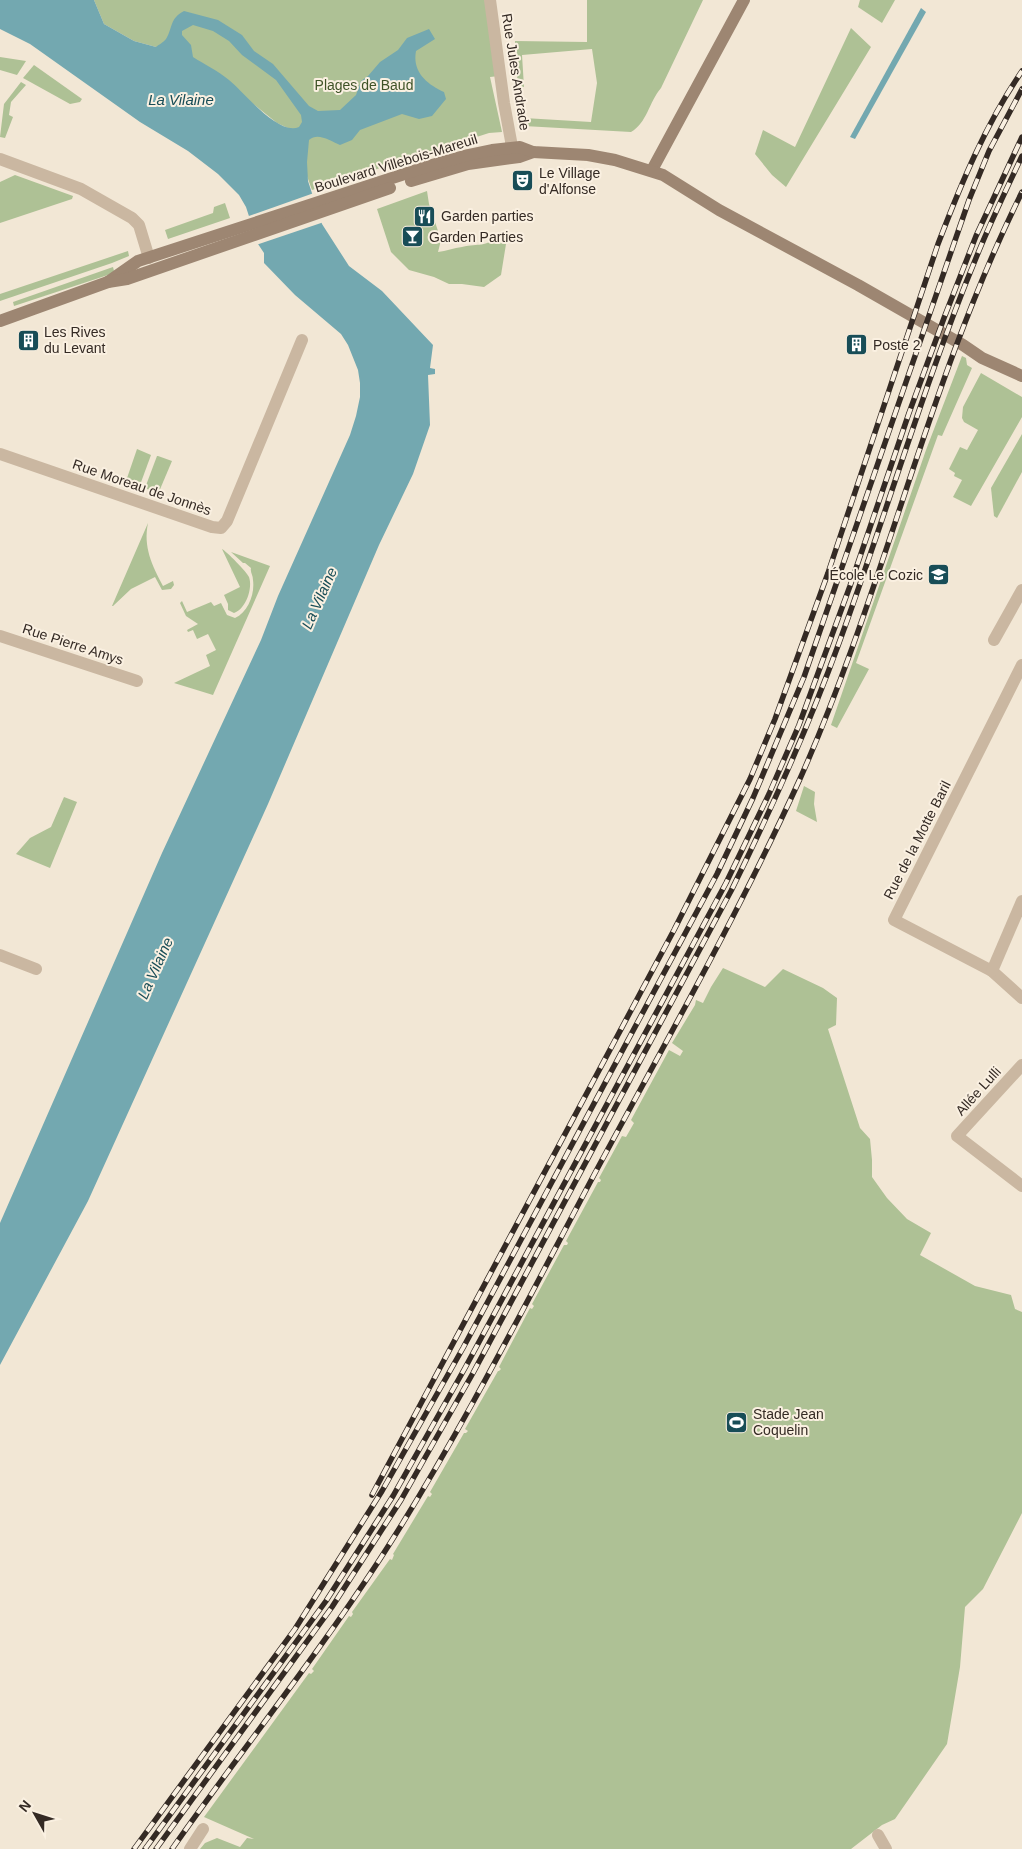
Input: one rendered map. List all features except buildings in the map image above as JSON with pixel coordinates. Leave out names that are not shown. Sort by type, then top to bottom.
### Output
[{"type":"main road","points":[[652,170],[744,0]]},
{"type":"main road","name":"Boulevard Villebois-Mareuil","points":[[0,321],[108,282],[127,279],[245,232],[451,159],[486,151],[511,148],[520,148],[533,152]]},
{"type":"main road","name":"Boulevard Villebois-Mareuil","points":[[319,207],[453,167],[533,152]]},
{"type":"main road","points":[[533,152],[615,160],[663,175],[719,210],[788,246],[982,358],[1022,376]]},
{"type":"main road","name":"Boulevard Villebois-Mareuil","points":[[108,282],[138,261],[245,232]]},
{"type":"main road","name":"Boulevard Villebois-Mareuil","points":[[0,312],[19,313]]},
{"type":"street","name":"Rue Jules Andrade","points":[[490,0],[511,148]]},
{"type":"street","points":[[0,159],[87,192],[132,218],[139,225],[149,258]]},
{"type":"street","name":"Rue Moreau de Jonnès","points":[[0,454],[212,528],[221,528],[227,521],[302,340]]},
{"type":"street","points":[[994,640],[1022,590]]},
{"type":"street","name":"Rue Pierre Amys","points":[[0,636],[137,680]]},
{"type":"street","name":"Rue de la Motte Baril","points":[[1022,665],[894,920],[992,971],[1022,998]]},
{"type":"street","points":[[992,971],[1022,901]]},
{"type":"street","points":[[1,957],[36,969]]},
{"type":"street","name":"Allée Lulli","points":[[1022,1065],[957,1136],[1022,1186]]},
{"type":"street","points":[[190,1849],[203,1829]]},
{"type":"street","points":[[878,1835],[886,1849]]},
{"type":"green space","name":"Plages de Baud","points":[[94,0],[486,0],[499,76],[490,77],[502,132],[489,133],[312,190],[290,129],[277,123],[252,103],[156,47],[134,41],[104,24]]},
{"type":"green space","points":[[587,0],[703,0],[661,88],[641,123],[631,132],[524,126],[519,117],[519,99],[522,102],[524,118],[591,122],[597,83],[592,49],[522,55],[524,87],[518,86],[515,54],[515,41],[587,42]]},
{"type":"green space","points":[[860,0],[895,0],[882,23],[858,7]]},
{"type":"green space","points":[[851,28],[871,47],[786,187],[772,175],[755,154],[763,130],[795,147]]},
{"type":"green space","points":[[0,57],[26,61],[17,75],[0,70]]},
{"type":"green space","points":[[34,65],[82,99],[80,102],[70,104],[23,78]]},
{"type":"green space","points":[[21,82],[26,85],[11,102],[9,115],[13,117],[5,138],[0,137],[4,104]]},
{"type":"green space","points":[[15,175],[73,196],[72,199],[0,223],[0,182]]},
{"type":"green space","points":[[427,191],[429,204],[441,240],[438,252],[486,243],[500,235],[506,244],[501,275],[484,287],[449,284],[434,277],[409,270],[391,252],[377,209]]},
{"type":"green space","points":[[225,203],[230,218],[168,239],[165,230],[213,213],[214,207]]},
{"type":"green space","points":[[128,251],[129,256],[112,263],[0,301],[0,294]]},
{"type":"green space","points":[[113,267],[114,271],[111,274],[14,306],[13,302]]},
{"type":"green space","points":[[962,356],[966,358],[967,365],[972,368],[942,436],[938,435],[856,663],[869,669],[837,728],[831,725],[926,450]]},
{"type":"green space","points":[[981,373],[1022,397],[1022,417],[971,506],[953,497],[962,480],[954,476],[955,473],[949,469],[960,447],[967,450],[978,430],[964,422],[962,418],[963,407]]},
{"type":"green space","points":[[1022,434],[1022,472],[997,518],[994,516],[991,488]]},
{"type":"green space","points":[[137,449],[151,455],[140,485],[126,481]]},
{"type":"green space","points":[[157,456],[172,461],[158,494],[145,488]]},
{"type":"green space","points":[[148,523],[147,540],[152,563],[163,586],[173,581],[174,585],[171,589],[162,590],[155,577],[131,589],[112,606]]},
{"type":"green space","points":[[222,549],[244,571],[249,577],[250,582],[248,598],[242,607],[234,613],[228,610],[228,604],[224,595],[240,587]]},
{"type":"green space","points":[[231,552],[270,566],[213,695],[174,683],[210,666],[206,655],[216,650],[208,634],[197,639],[193,630],[188,632],[187,630],[198,624],[186,616],[180,603],[182,601],[187,612],[211,602],[214,606],[221,603],[227,615],[235,618],[244,612],[250,602],[253,591],[251,568]]},
{"type":"green space","points":[[804,786],[815,792],[814,804],[817,822],[796,811]]},
{"type":"green space","points":[[64,797],[77,802],[50,868],[16,854],[30,838],[51,827]]},
{"type":"green space","name":"Stade Jean Coquelin","points":[[723,968],[765,987],[783,969],[823,988],[837,998],[836,1025],[828,1029],[860,1128],[870,1139],[872,1177],[887,1198],[907,1219],[931,1233],[920,1255],[975,1286],[1011,1295],[1015,1309],[1022,1312],[1022,1513],[983,1589],[965,1607],[960,1667],[947,1744],[895,1819],[882,1825],[851,1849],[200,1849],[205,1843],[217,1838],[240,1847],[247,1838],[254,1839],[204,1817],[309,1673],[311,1674],[314,1671],[312,1669],[349,1616],[351,1617],[352,1612],[390,1559],[392,1560],[393,1554],[428,1496],[430,1497],[432,1494],[430,1492],[464,1433],[468,1431],[465,1429],[498,1371],[501,1369],[499,1367],[530,1308],[532,1309],[534,1306],[532,1304],[564,1245],[567,1245],[566,1241],[598,1182],[600,1182],[599,1178],[622,1136],[626,1137],[634,1123],[631,1120],[669,1050],[680,1056],[683,1051],[672,1043],[695,1005],[696,1000],[703,1003]]},
{"type":"water","name":"La Vilaine","points":[[0,0],[94,0],[104,24],[134,41],[156,47],[166,39],[174,20],[184,11],[218,20],[242,35],[254,51],[273,64],[309,106],[318,111],[340,110],[356,95],[361,81],[380,62],[398,50],[407,38],[429,29],[435,39],[416,51],[416,65],[427,81],[444,92],[446,99],[432,116],[419,119],[402,114],[360,130],[352,140],[340,145],[320,137],[309,140],[308,181],[322,224],[349,266],[382,291],[433,345],[430,368],[435,369],[435,374],[428,375],[430,425],[413,474],[379,545],[268,804],[88,1201],[0,1365],[0,1223],[162,853],[261,640],[278,596],[350,435],[360,397],[360,383],[358,370],[348,345],[341,334],[295,295],[264,263],[264,253],[258,244],[246,207],[239,195],[218,174],[188,151],[140,122],[30,44],[0,29]],"holes":[[[193,25],[213,31],[229,41],[242,55],[276,80],[301,115],[302,122],[299,127],[291,128],[281,125],[262,111],[229,80],[193,57],[191,45],[182,35],[182,31]]]},
{"type":"water","points":[[921,8],[926,12],[855,139],[850,137]]},
{"type":"pier","points":[[314,193],[324,222],[256,245],[246,217]]},
{"type":"railway","points":[[372,1495],[674,930],[750,779],[775,719],[828,573],[938,244],[985,134],[996,112],[1022,71]]},
{"type":"railway","points":[[134,1849],[295,1629],[382,1491],[463,1348],[717,874],[753,798],[804,677],[969,200],[989,151],[1022,89]]},
{"type":"railway","points":[[145,1849],[326,1601],[393,1496],[465,1368],[726,883],[769,794],[799,725],[944,318],[976,236],[1022,137]]},
{"type":"railway","points":[[156,1849],[332,1607],[401,1500],[473,1373],[731,891],[775,799],[815,706],[856,595],[957,305],[987,232],[1022,156]]},
{"type":"railway","points":[[172,1849],[330,1633],[380,1559],[438,1465],[492,1368],[726,930],[776,831],[829,708],[857,635],[960,337],[989,264],[1022,192]]},
{"type":"place","name":"Le Village d'Alfonse","points":[[523,181]]},
{"type":"place","name":"Garden parties","points":[[425,216]]},
{"type":"place","name":"Garden Parties","points":[[413,237]]},
{"type":"place","name":"Les Rives du Levant","points":[[28,340]]},
{"type":"place","name":"Poste 2","points":[[857,345]]},
{"type":"place","name":"École Le Cozic","points":[[939,575]]},
{"type":"place","name":"Stade Jean Coquelin","points":[[737,1422]]}]
